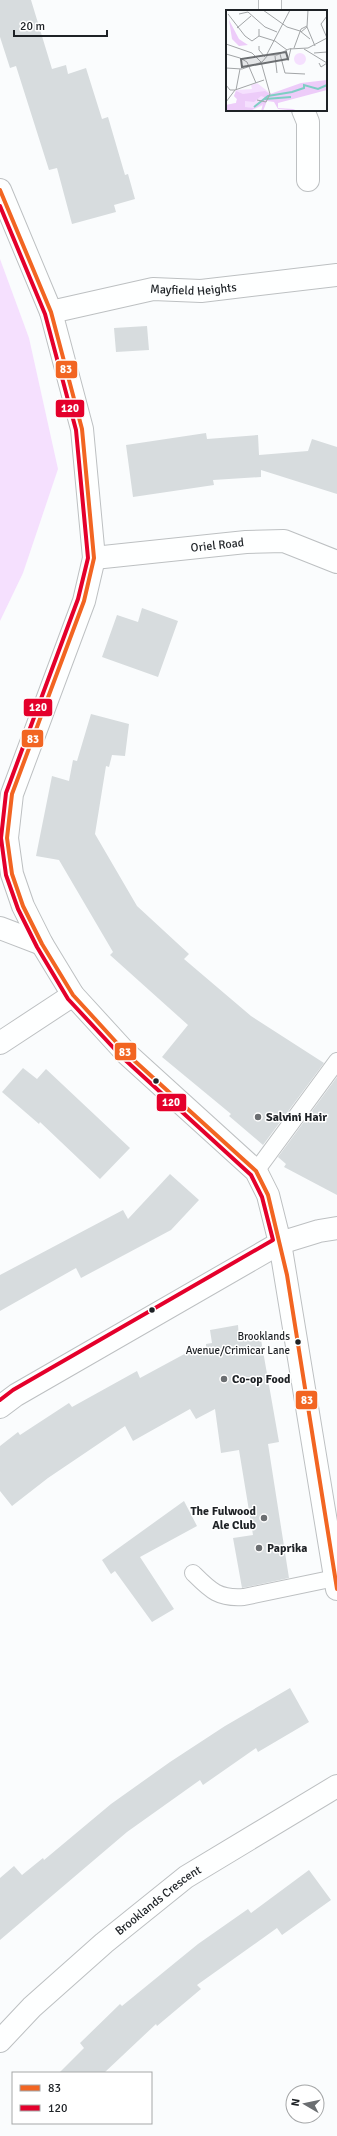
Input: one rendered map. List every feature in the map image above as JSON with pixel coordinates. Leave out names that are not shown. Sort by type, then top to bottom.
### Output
[{"type":"street","points":[[303,111],[308,122],[308,180]]},
{"type":"street","points":[[0,190],[51,312],[82,429],[94,558],[84,601],[44,707],[11,802],[7,838],[12,874],[23,906],[42,944],[73,995],[127,1054],[256,1171],[268,1195],[280,1243],[336,1583]]},
{"type":"street","name":"Mayfield Heights","points":[[51,312],[153,289],[201,291],[337,275]]},
{"type":"street","name":"Oriel Road","points":[[94,558],[246,542],[284,541],[337,562]]},
{"type":"street","points":[[0,928],[42,944]]},
{"type":"street","points":[[0,1043],[73,995]]},
{"type":"street","points":[[0,1406],[16,1395],[280,1243],[318,1231],[337,1228]]},
{"type":"street","name":"Brooklands Crescent","points":[[0,2041],[32,2007],[104,1943],[186,1877],[337,1786]]},
{"type":"lane","points":[[256,1171],[337,1061]]},
{"type":"lane","points":[[193,1573],[213,1592],[230,1598],[336,1583]]},
{"type":"shaded area","points":[[0,259],[29,338],[58,469],[23,573],[0,621]]},
{"type":"building","points":[[0,0],[31,0],[52,69],[66,65],[68,74],[86,68],[102,119],[108,117],[125,175],[128,174],[135,199],[114,205],[116,212],[72,224],[57,168],[49,170],[16,66],[10,68],[0,37]]},
{"type":"building","points":[[147,326],[149,350],[116,352],[114,328]]},
{"type":"building","points":[[206,433],[207,439],[258,435],[259,455],[308,451],[312,439],[337,447],[337,494],[261,470],[261,477],[213,480],[214,485],[133,497],[126,445]]},
{"type":"building","points":[[142,608],[178,621],[158,677],[102,657],[117,615],[138,622]]},
{"type":"building","points":[[91,714],[129,724],[125,756],[112,755],[109,767],[106,766],[95,834],[137,906],[189,954],[184,959],[251,1016],[324,1063],[263,1145],[229,1116],[231,1114],[162,1057],[188,1025],[110,955],[113,952],[59,860],[36,856],[52,776],[69,781],[73,760],[77,761]]},
{"type":"building","points":[[23,1068],[37,1079],[46,1069],[130,1148],[100,1179],[40,1122],[39,1124],[2,1092]]},
{"type":"building","points":[[337,1077],[337,1195],[284,1167],[286,1164],[278,1157]]},
{"type":"building","points":[[170,1174],[199,1200],[171,1230],[81,1278],[76,1268],[0,1311],[0,1275],[123,1210],[128,1219]]},
{"type":"building","points":[[238,1325],[239,1338],[260,1334],[279,1442],[268,1444],[289,1578],[242,1588],[233,1538],[253,1535],[239,1450],[221,1453],[215,1409],[196,1419],[190,1409],[133,1441],[125,1426],[48,1478],[12,1506],[0,1491],[0,1446],[18,1432],[20,1435],[69,1403],[72,1407],[137,1371],[140,1378],[190,1351],[206,1348],[206,1344],[212,1343],[210,1330]]},
{"type":"building","points":[[184,1501],[197,1526],[140,1557],[174,1609],[152,1622],[115,1571],[111,1574],[102,1560]]},
{"type":"building","points":[[290,1688],[309,1722],[258,1752],[256,1748],[203,1785],[200,1780],[127,1832],[0,1940],[0,1878],[14,1866],[22,1875],[43,1858],[44,1860],[111,1804],[170,1762],[225,1726]]},
{"type":"building","points":[[309,1870],[331,1900],[282,1935],[277,1928],[197,1985],[201,1989],[157,2026],[156,2024],[105,2072],[60,2072],[84,2048],[80,2043],[120,2004],[122,2006],[198,1944],[248,1909],[251,1913]]},
{"type":"transit line","name":"83","points":[[0,190],[51,312],[82,429],[94,558],[84,601],[12,794],[7,838],[12,874],[23,906],[42,944],[73,995],[127,1054],[256,1171],[268,1195],[287,1275],[337,1589]]},
{"type":"transit line","name":"120","points":[[0,206],[45,314],[76,430],[88,558],[78,599],[6,793],[1,838],[6,875],[18,909],[37,947],[68,999],[123,1058],[251,1175],[262,1197],[273,1240],[13,1390],[0,1400]]},
{"type":"place","name":"Salvini Hair","points":[[258,1117]]},
{"type":"place","name":"Brooklands Avenue/Crimicar Lane","points":[[298,1342]]},
{"type":"place","name":"Co-op Food","points":[[224,1379]]},
{"type":"place","name":"The Fulwood Ale Club","points":[[264,1518]]},
{"type":"place","name":"Paprika","points":[[259,1548]]}]
